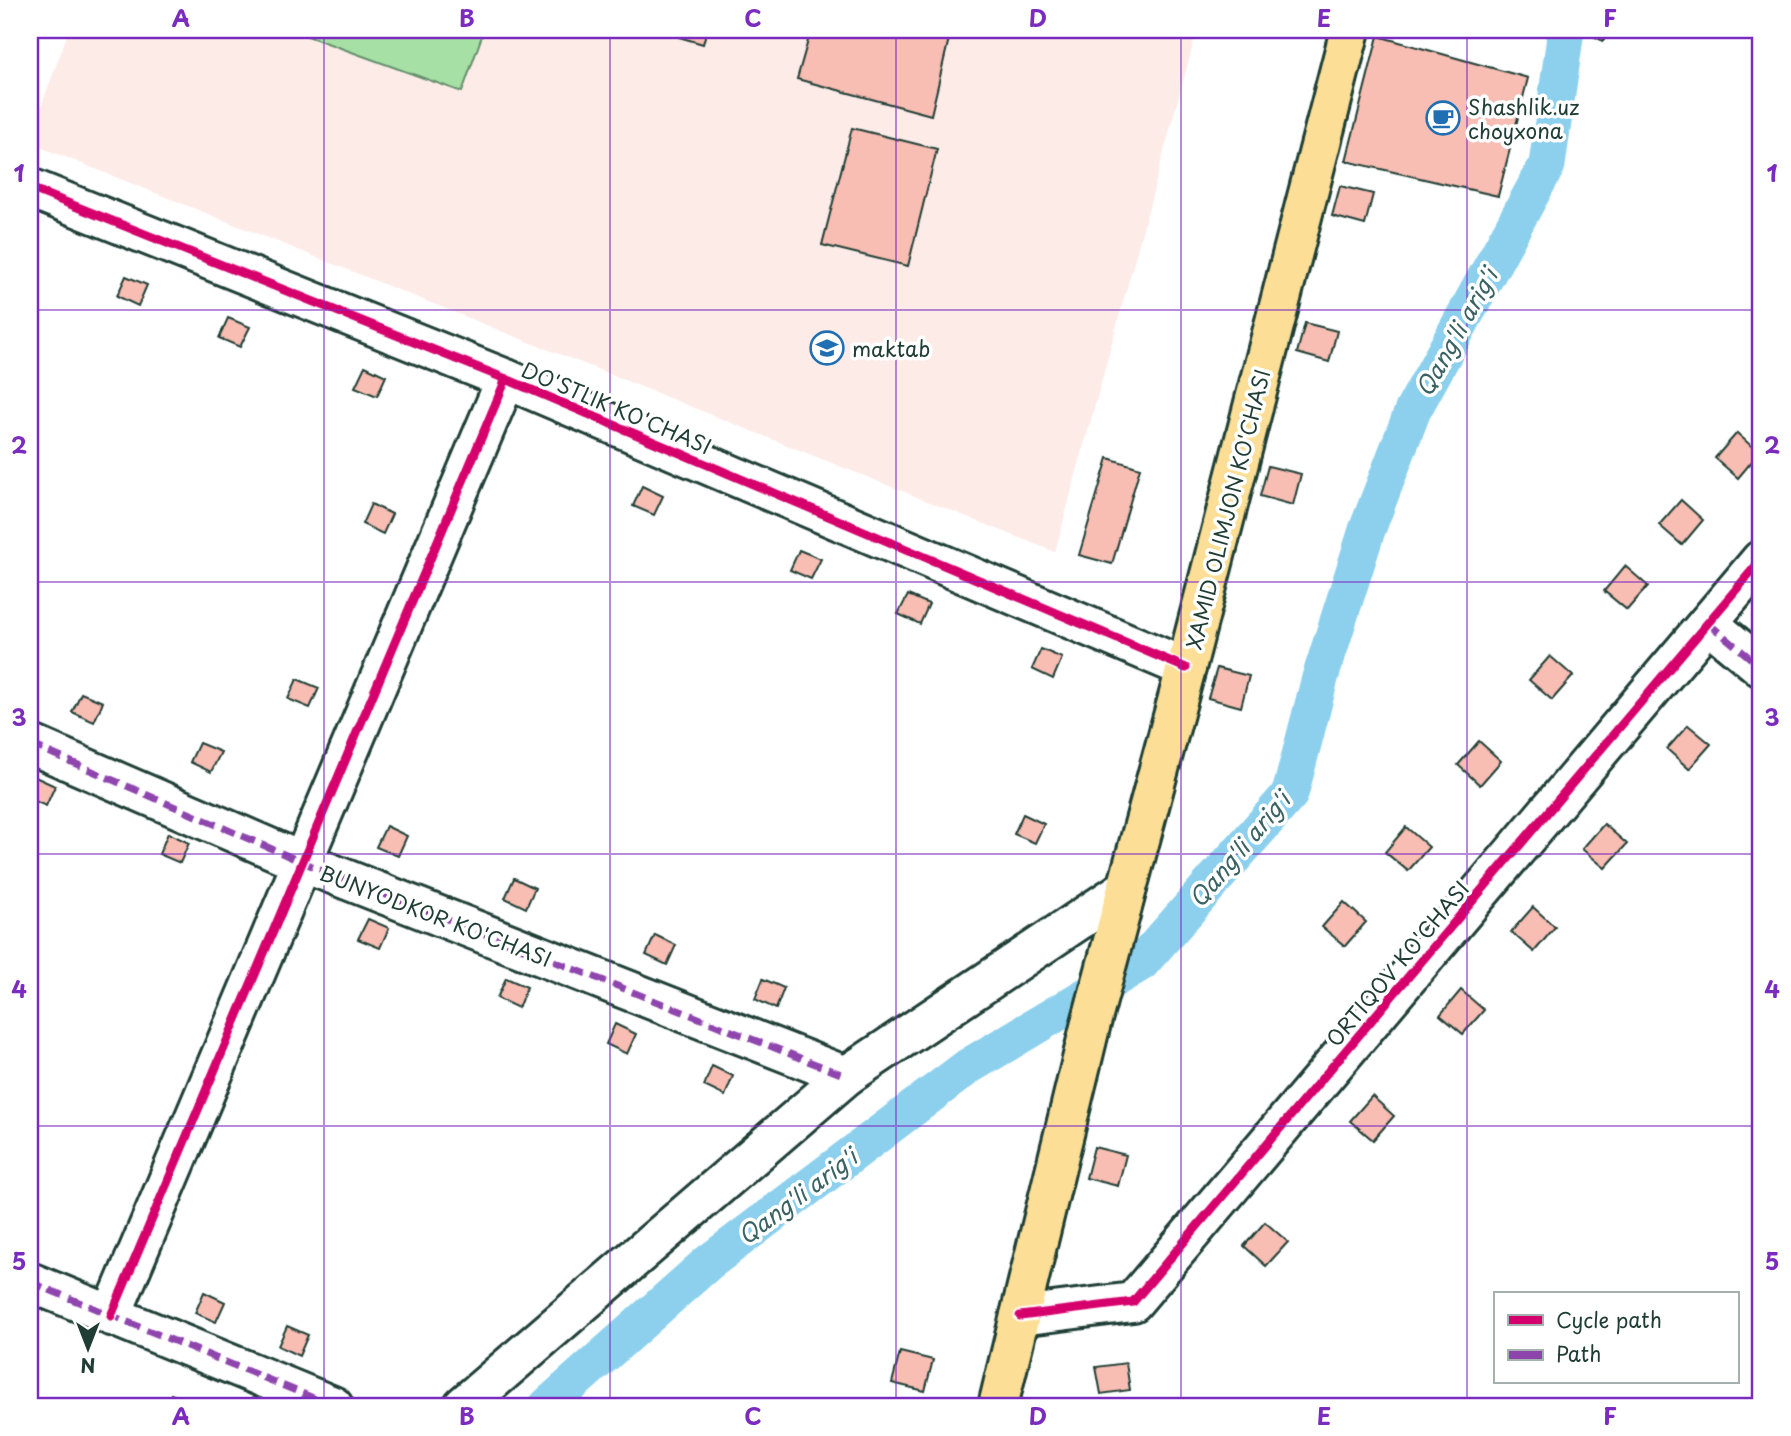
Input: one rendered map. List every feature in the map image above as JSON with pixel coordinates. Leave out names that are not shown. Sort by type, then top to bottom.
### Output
[{"type":"main road","name":"XAMID OLIMJON KO'CHASI","points":[[1020,1316],[1090,1027],[1186,668],[1350,30]]},
{"type":"main road","points":[[998,1406],[1020,1316]]},
{"type":"street","name":"DO'STLIK KO'CHASI","points":[[30,188],[506,379],[1186,668]]},
{"type":"street","points":[[111,1316],[506,379]]},
{"type":"street","name":"ORTIQOV KO'CHASI","points":[[1020,1316],[1133,1302],[1761,560]]},
{"type":"street","points":[[1707,623],[1761,667]]},
{"type":"street","name":"BUNYODKOR KO'CHASI","points":[[30,744],[302,862],[846,1076]]},
{"type":"street","points":[[463,1406],[846,1076],[1127,888]]},
{"type":"street","points":[[30,1282],[334,1406]]},
{"type":"shaded area","name":"maktab","points":[[69,30],[1197,30],[1055,552],[30,143]]},
{"type":"green space","points":[[291,30],[484,30],[462,92]]},
{"type":"building","points":[[681,30],[707,30],[703,44],[679,37]]},
{"type":"building","points":[[811,30],[951,30],[931,115],[797,79]]},
{"type":"building","points":[[1582,30],[1610,30],[1603,41]]},
{"type":"building","points":[[1378,36],[1528,78],[1498,196],[1346,161]]},
{"type":"building","points":[[852,128],[937,149],[908,266],[822,245]]},
{"type":"building","points":[[1340,186],[1373,194],[1365,225],[1332,216]]},
{"type":"building","points":[[126,276],[147,285],[138,306],[117,296]]},
{"type":"building","points":[[228,318],[250,327],[240,347],[219,338]]},
{"type":"building","points":[[1305,323],[1337,331],[1329,362],[1297,353]]},
{"type":"building","points":[[365,366],[386,376],[377,396],[355,387]]},
{"type":"building","points":[[1737,433],[1759,453],[1738,478],[1715,458]]},
{"type":"building","points":[[1108,458],[1140,468],[1112,564],[1079,555]]},
{"type":"building","points":[[1268,466],[1301,474],[1293,505],[1260,496]]},
{"type":"building","points":[[642,486],[663,496],[654,515],[633,506]]},
{"type":"building","points":[[1681,500],[1703,520],[1682,545],[1659,525]]},
{"type":"building","points":[[371,504],[392,514],[383,534],[362,524]]},
{"type":"building","points":[[799,550],[821,559],[811,579],[790,570]]},
{"type":"building","points":[[1625,566],[1648,586],[1627,610],[1604,591]]},
{"type":"building","points":[[908,595],[929,604],[920,624],[898,614]]},
{"type":"building","points":[[1041,649],[1062,658],[1053,679],[1032,669]]},
{"type":"building","points":[[1550,656],[1573,676],[1552,700],[1529,680]]},
{"type":"building","points":[[1217,668],[1249,676],[1241,707],[1208,698]]},
{"type":"building","points":[[297,679],[319,688],[310,708],[288,699]]},
{"type":"building","points":[[81,693],[103,702],[94,722],[72,712]]},
{"type":"building","points":[[1688,725],[1711,744],[1689,769],[1667,749]]},
{"type":"building","points":[[1479,741],[1501,761],[1480,785],[1458,765]]},
{"type":"building","points":[[199,743],[221,752],[211,772],[190,762]]},
{"type":"building","points":[[33,776],[55,786],[46,806],[30,799]]},
{"type":"building","points":[[1023,814],[1044,824],[1035,843],[1014,834]]},
{"type":"building","points":[[1604,824],[1627,844],[1605,868],[1582,849]]},
{"type":"building","points":[[386,826],[407,836],[398,856],[376,847]]},
{"type":"building","points":[[1406,827],[1429,847],[1408,871],[1385,852]]},
{"type":"building","points":[[168,833],[189,843],[180,863],[159,854]]},
{"type":"building","points":[[514,878],[535,888],[526,908],[505,898]]},
{"type":"building","points":[[1344,902],[1366,922],[1345,946],[1322,927]]},
{"type":"building","points":[[1533,907],[1555,927],[1534,952],[1511,932]]},
{"type":"building","points":[[368,919],[389,928],[380,948],[358,939]]},
{"type":"building","points":[[655,935],[676,945],[667,965],[646,955]]},
{"type":"building","points":[[506,978],[527,987],[518,1008],[497,998]]},
{"type":"building","points":[[763,979],[784,988],[776,1009],[755,999]]},
{"type":"building","points":[[1461,990],[1484,1010],[1463,1034],[1440,1015]]},
{"type":"building","points":[[615,1024],[636,1034],[627,1054],[606,1044]]},
{"type":"building","points":[[712,1066],[733,1076],[725,1096],[704,1086]]},
{"type":"building","points":[[1372,1096],[1394,1116],[1373,1140],[1350,1121]]},
{"type":"building","points":[[1094,1147],[1126,1155],[1118,1186],[1086,1178]]},
{"type":"building","points":[[1265,1222],[1288,1242],[1266,1266],[1244,1246]]},
{"type":"building","points":[[204,1292],[225,1302],[216,1322],[195,1313]]},
{"type":"building","points":[[287,1326],[308,1335],[299,1356],[278,1346]]},
{"type":"building","points":[[900,1352],[933,1360],[925,1391],[892,1383]]},
{"type":"building","points":[[1126,1363],[1130,1390],[1101,1394],[1096,1367]]},
{"type":"building","points":[[171,1394],[193,1404],[166,1406]]},
{"type":"waterway","name":"Qang'li arig'i","points":[[547,1406],[708,1263],[969,1066],[1141,963],[1290,794],[1320,678],[1367,530],[1413,410],[1547,165],[1566,30]]},
{"type":"marked path","points":[[1708,623],[1761,667]]},
{"type":"marked path","points":[[30,744],[302,862],[846,1076]]},
{"type":"marked path","points":[[30,1282],[333,1406]]},
{"type":"cycle path","points":[[30,188],[506,379],[1186,668]]},
{"type":"cycle path","points":[[111,1316],[506,379]]},
{"type":"cycle path","points":[[1020,1316],[1133,1302],[1761,560]]},
{"type":"place","name":"Shashlik.uz choyxona","points":[[1443,118]]},
{"type":"place","name":"maktab","points":[[827,348]]}]
